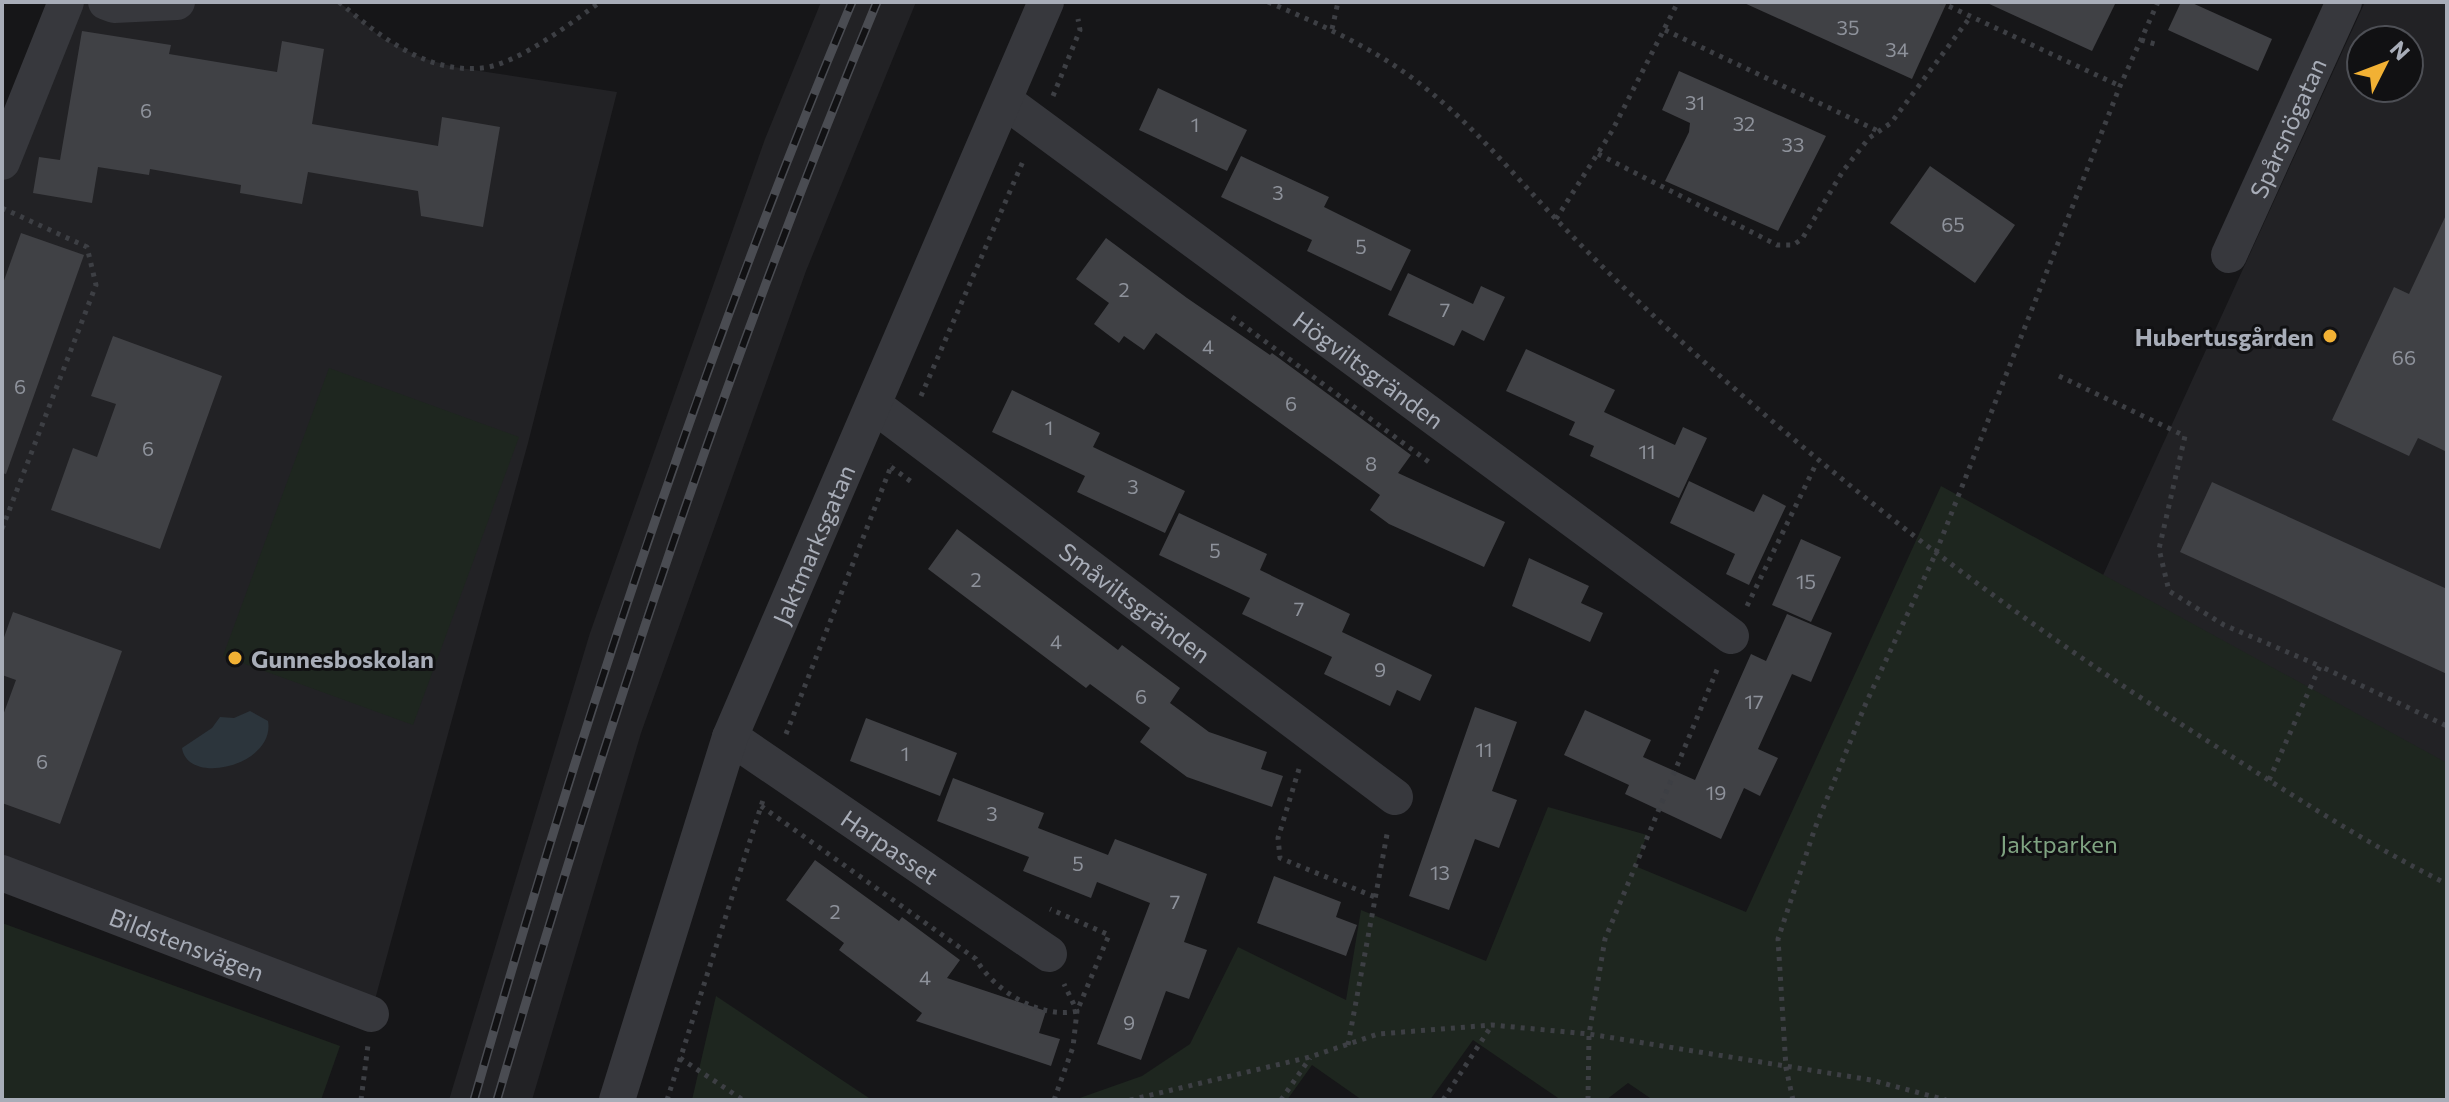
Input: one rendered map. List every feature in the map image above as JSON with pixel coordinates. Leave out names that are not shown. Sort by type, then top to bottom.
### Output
[{"type":"street","points":[[2,162],[66,2]]},
{"type":"street","points":[[106,2],[177,2]]},
{"type":"street","name":"Spårsnögatan","points":[[2229,255],[2344,2]]},
{"type":"street","name":"Jaktmarksgatan","points":[[617,1100],[730,737],[1005,101],[1061,7]]},
{"type":"street","name":"Högviltsgränden","points":[[1005,101],[1731,636]]},
{"type":"street","name":"Småviltsgränden","points":[[875,406],[1395,797]]},
{"type":"street","name":"Harpasset","points":[[730,737],[1049,954]]},
{"type":"street","name":"Bildstensvägen","points":[[2,873],[371,1014]]},
{"type":"path","points":[[339,2],[383,39],[422,58],[454,67],[483,69],[554,36],[600,2]]},
{"type":"path","points":[[1268,2],[1332,29],[1422,85],[1494,149],[1556,219],[1700,358],[1817,462],[1935,555],[2100,673],[2388,855],[2447,884]]},
{"type":"path","points":[[1332,29],[1338,2]]},
{"type":"path","points":[[1556,219],[1598,154],[1678,2]]},
{"type":"path","points":[[1940,2],[2120,86]]},
{"type":"path","points":[[1793,1100],[1786,1068],[1778,939],[1815,828],[1866,703],[1935,555],[2120,86],[2158,2]]},
{"type":"path","points":[[667,1100],[774,767],[891,467],[1080,30],[1061,7]]},
{"type":"path","points":[[1598,154],[1777,245],[1793,245],[1802,239],[1843,171],[1879,131],[1891,123],[1971,16]]},
{"type":"path","points":[[1665,30],[1879,131]]},
{"type":"path","points":[[2141,40],[2155,44]]},
{"type":"path","points":[[2,208],[87,247],[96,285],[2,529]]},
{"type":"path","points":[[2059,376],[2185,436],[2159,549],[2169,591],[2224,625],[2447,726]]},
{"type":"path","points":[[1588,1100],[1589,1034],[1610,924],[1731,636],[1817,462]]},
{"type":"path","points":[[891,467],[917,486]]},
{"type":"path","points":[[2269,780],[2320,666]]},
{"type":"path","points":[[1287,758],[1300,767],[1278,838],[1280,858],[1375,897]]},
{"type":"path","points":[[1348,1045],[1395,797]]},
{"type":"path","points":[[1049,954],[1077,1011],[1073,1047],[1054,1100]]},
{"type":"path","points":[[361,1100],[371,1014]]},
{"type":"path","points":[[1130,1100],[1310,1057],[1378,1034],[1492,1025],[1589,1034],[1871,1080],[1946,1100]]},
{"type":"path","points":[[1443,1100],[1492,1025]]},
{"type":"path","points":[[1281,1100],[1310,1057]]},
{"type":"path","points":[[680,1058],[743,1100]]},
{"type":"shaded area","name":"Gunnesboskolan","points":[[66,2],[339,2],[383,39],[422,58],[454,67],[617,92],[528,443],[371,1014],[2,873],[2,162]]},
{"type":"shaded area","points":[[821,2],[916,2],[806,271],[641,733],[532,1100],[449,1100],[590,633],[765,139]]},
{"type":"shaded area","name":"Hubertusgården","points":[[2365,2],[2447,2],[2447,772],[2099,584],[2345,46],[2345,104],[2425,104],[2425,24],[2355,24]]},
{"type":"shaded area","points":[[250,711],[268,721],[267,736],[259,749],[230,766],[199,766],[188,760],[182,748],[212,728],[220,717],[234,718]]},
{"type":"green space","points":[[329,368],[519,437],[413,725],[223,656]]},
{"type":"green space","name":"Jaktparken","points":[[1941,486],[2447,763],[2447,1100],[1653,1100],[1628,1083],[1606,1100],[1561,1100],[1473,1040],[1430,1100],[1362,1100],[1312,1065],[1287,1100],[1074,1100],[1142,1076],[1190,1044],[1238,947],[1346,1000],[1361,910],[1486,961],[1548,807],[1647,835],[1635,866],[1746,912]]},
{"type":"green space","points":[[2,923],[340,1046],[321,1100],[2,1100]]},
{"type":"green space","points":[[716,996],[872,1100],[692,1100]]},
{"type":"building","points":[[1742,2],[1947,2],[1912,79]]},
{"type":"building","points":[[1985,2],[2116,2],[2092,51]]},
{"type":"building","points":[[2181,2],[2190,2],[2272,39],[2258,71],[2168,30]]},
{"type":"building","points":[[82,31],[171,45],[169,54],[277,72],[282,41],[324,49],[312,124],[438,146],[442,117],[500,127],[483,227],[421,216],[418,191],[308,172],[302,204],[240,193],[241,185],[150,169],[149,175],[98,167],[92,203],[33,193],[39,157],[60,160]]},
{"type":"building","points":[[1679,71],[1826,136],[1778,231],[1665,181],[1689,132],[1690,123],[1662,110]]},
{"type":"building","points":[[1158,88],[1247,130],[1227,171],[1139,130]]},
{"type":"building","points":[[1241,156],[1329,197],[1324,207],[1411,250],[1391,291],[1307,251],[1312,240],[1221,197]]},
{"type":"building","points":[[1930,166],[2015,225],[1975,283],[1890,223]]},
{"type":"building","points":[[2447,213],[2447,452],[2418,438],[2409,456],[2332,420],[2394,287],[2409,294]]},
{"type":"building","points":[[21,233],[84,255],[6,474],[2,473],[2,286]]},
{"type":"building","points":[[1106,238],[1187,298],[1270,355],[1272,353],[1411,455],[1398,473],[1505,522],[1484,567],[1389,524],[1370,510],[1380,495],[1156,333],[1144,350],[1124,336],[1119,343],[1094,324],[1109,303],[1076,279]]},
{"type":"building","points":[[1408,273],[1473,304],[1481,286],[1505,297],[1484,341],[1462,330],[1454,346],[1388,315]]},
{"type":"building","points":[[113,336],[222,376],[160,549],[51,510],[73,448],[97,457],[116,404],[91,396]]},
{"type":"building","points":[[1526,349],[1615,390],[1604,412],[1675,445],[1683,427],[1707,438],[1679,498],[1590,456],[1594,446],[1569,435],[1575,422],[1506,391]]},
{"type":"building","points":[[1012,390],[1100,433],[1093,447],[1185,491],[1165,533],[1077,492],[1085,476],[992,432]]},
{"type":"building","points":[[1689,481],[1754,512],[1763,494],[1786,506],[1749,585],[1726,574],[1735,554],[1670,523]]},
{"type":"building","points":[[2212,482],[2447,589],[2447,674],[2180,552]]},
{"type":"building","points":[[1179,513],[1267,554],[1260,570],[1350,614],[1342,632],[1432,675],[1420,701],[1397,690],[1390,706],[1324,674],[1332,657],[1242,614],[1250,598],[1159,555]]},
{"type":"building","points":[[957,529],[1118,650],[1122,645],[1180,688],[1170,703],[1209,732],[1267,752],[1261,769],[1283,776],[1272,807],[1187,777],[1140,742],[1150,728],[1090,684],[1086,688],[928,569]]},
{"type":"building","points":[[1801,539],[1841,557],[1811,622],[1772,605]]},
{"type":"building","points":[[1529,558],[1589,586],[1581,603],[1603,613],[1590,642],[1512,606]]},
{"type":"building","points":[[13,612],[122,651],[60,824],[2,803],[2,718],[16,680],[2,675],[2,643]]},
{"type":"building","points":[[1787,614],[1832,633],[1811,682],[1792,674],[1758,749],[1778,758],[1760,796],[1744,788],[1721,839],[1625,794],[1629,785],[1564,755],[1585,710],[1651,740],[1643,757],[1695,780],[1751,654],[1766,661]]},
{"type":"building","points":[[1475,707],[1517,722],[1492,791],[1517,800],[1499,848],[1475,839],[1449,910],[1409,896]]},
{"type":"building","points":[[866,718],[957,753],[940,796],[850,761]]},
{"type":"building","points":[[953,778],[1044,813],[1038,828],[1108,855],[1115,839],[1207,874],[1184,942],[1207,950],[1189,999],[1166,991],[1141,1060],[1097,1044],[1150,903],[1097,882],[1091,898],[1023,871],[1029,857],[937,821]]},
{"type":"building","points":[[815,860],[899,921],[902,917],[960,960],[947,978],[1046,1011],[1039,1033],[1060,1039],[1051,1066],[916,1021],[922,1013],[839,950],[844,943],[786,900]]},
{"type":"building","points":[[1274,876],[1341,902],[1336,917],[1357,925],[1346,956],[1257,923]]},
{"type":"railway","points":[[474,1100],[557,822],[646,545],[745,272],[852,2]]},
{"type":"railway","points":[[497,1100],[581,822],[672,546],[770,272],[877,2]]},
{"type":"place","name":"Hubertusgården","points":[[2330,336]]},
{"type":"place","name":"Gunnesboskolan","points":[[235,658]]}]
